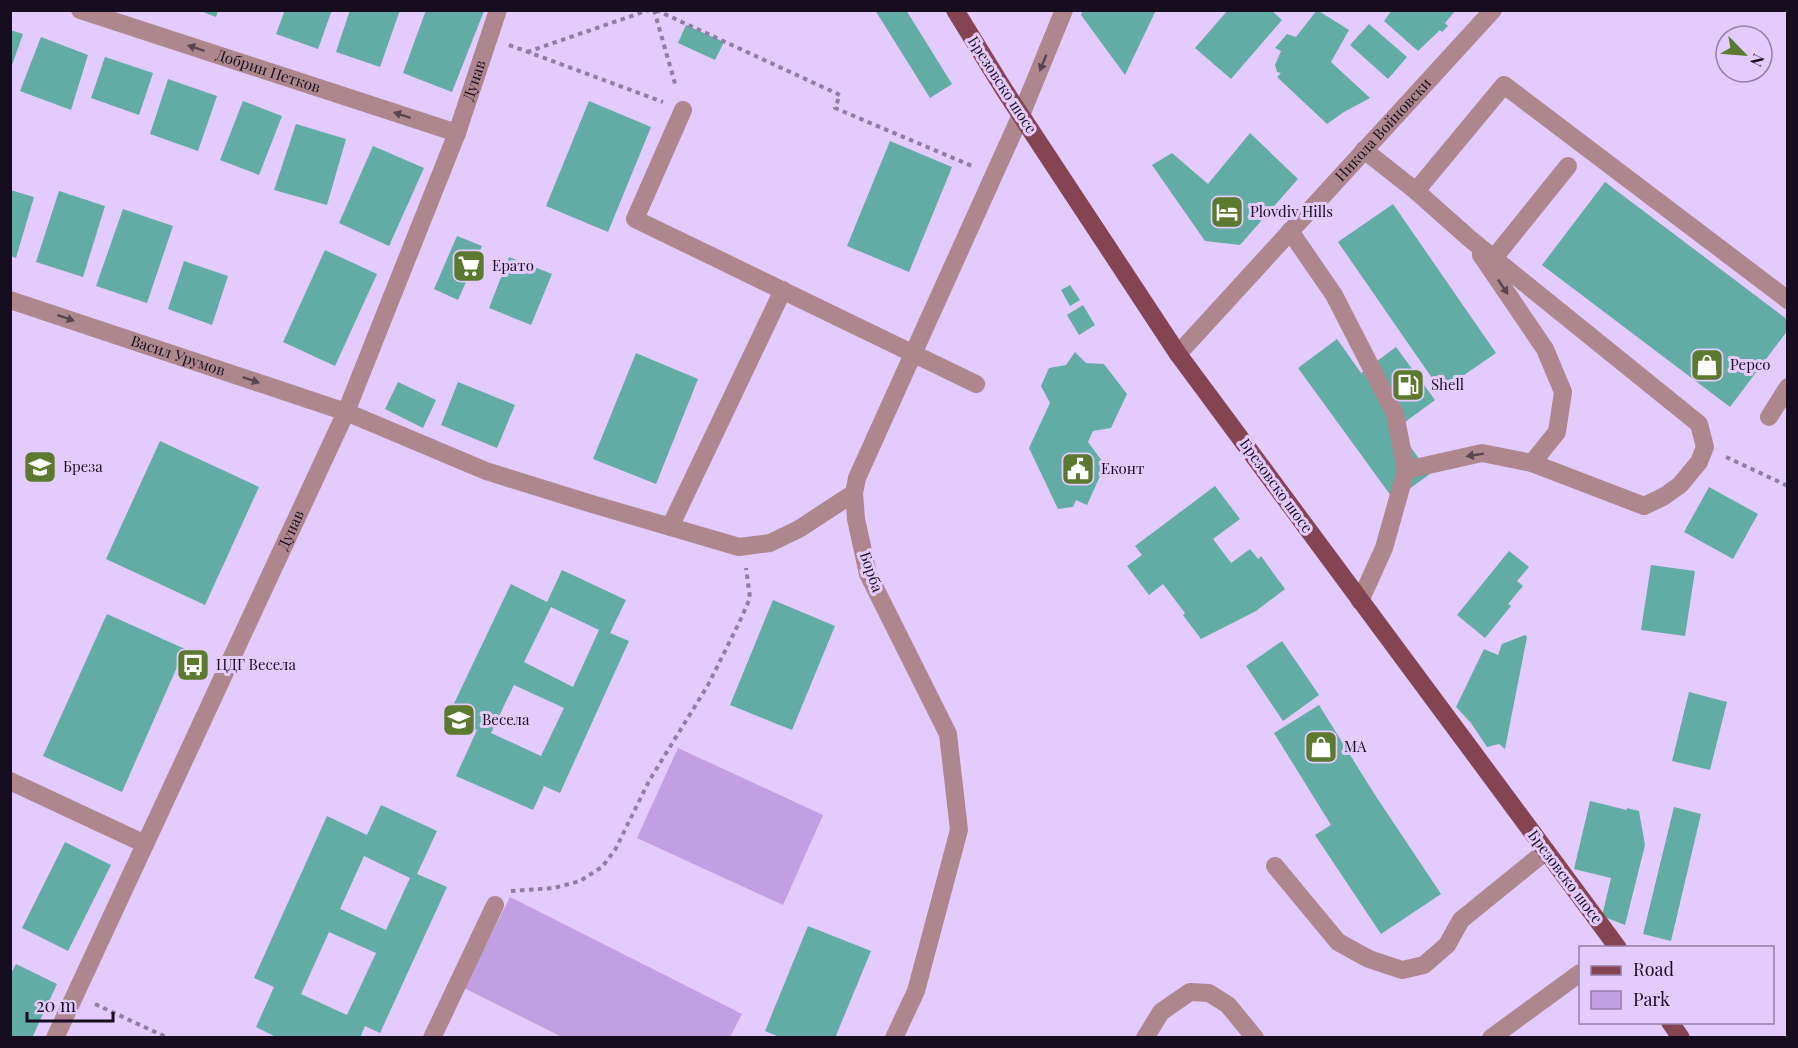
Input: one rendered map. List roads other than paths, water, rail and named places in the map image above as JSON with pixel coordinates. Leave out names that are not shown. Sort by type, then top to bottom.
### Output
[{"type":"main road","name":"Брезовско шосе","points":[[955,10],[1003,88],[1178,354],[1615,946]]},
{"type":"main road","points":[[1671,1024],[1681,1038]]},
{"type":"street","name":"Добрин Петков","points":[[80,10],[136,19],[457,133]]},
{"type":"street","name":"Дунав","points":[[55,1038],[346,412],[457,133],[498,10]]},
{"type":"street","name":"Борба","points":[[894,1038],[916,991],[959,830],[948,734],[868,574],[856,519],[854,493],[857,478],[1021,115],[1064,10]]},
{"type":"street","name":"Никола Войновски","points":[[1178,354],[1493,10]]},
{"type":"street","points":[[1416,191],[1504,85],[1788,300]]},
{"type":"street","points":[[683,110],[635,219],[976,384]]},
{"type":"street","points":[[1364,150],[1416,191],[1470,239],[1700,424],[1705,447],[1699,462],[1680,485],[1644,506],[1532,463],[1482,453],[1406,470]]},
{"type":"street","points":[[1494,258],[1568,166]]},
{"type":"street","points":[[1290,231],[1334,295],[1395,414],[1406,470],[1384,548],[1360,601]]},
{"type":"street","points":[[1470,239],[1545,349],[1563,392],[1557,432],[1532,463]]},
{"type":"street","points":[[670,527],[783,290]]},
{"type":"street","name":"Васил Урумов","points":[[10,300],[346,412],[486,471],[739,547],[770,543],[799,529],[854,493]]},
{"type":"street","points":[[1769,417],[1788,387]]},
{"type":"street","points":[[10,781],[145,844]]},
{"type":"street","points":[[1275,866],[1338,942],[1369,959],[1402,970],[1424,965],[1447,945],[1461,920],[1546,850]]},
{"type":"street","points":[[432,1038],[495,905]]},
{"type":"street","points":[[1491,1038],[1579,974]]},
{"type":"street","points":[[1144,1038],[1161,1012],[1190,992],[1209,993],[1228,1005],[1255,1038]]},
{"type":"place","name":"Plovdiv Hills","points":[[1227,212]]},
{"type":"place","name":"Ерато","points":[[469,266]]},
{"type":"place","name":"Pepco","points":[[1707,365]]},
{"type":"place","name":"Shell","points":[[1408,385]]},
{"type":"place","name":"Бреза","points":[[40,467]]},
{"type":"place","name":"Еконт","points":[[1078,469]]},
{"type":"place","name":"ЦДГ Весела","points":[[193,665]]},
{"type":"place","name":"Весела","points":[[459,720]]},
{"type":"place","name":"МА","points":[[1321,747]]}]
